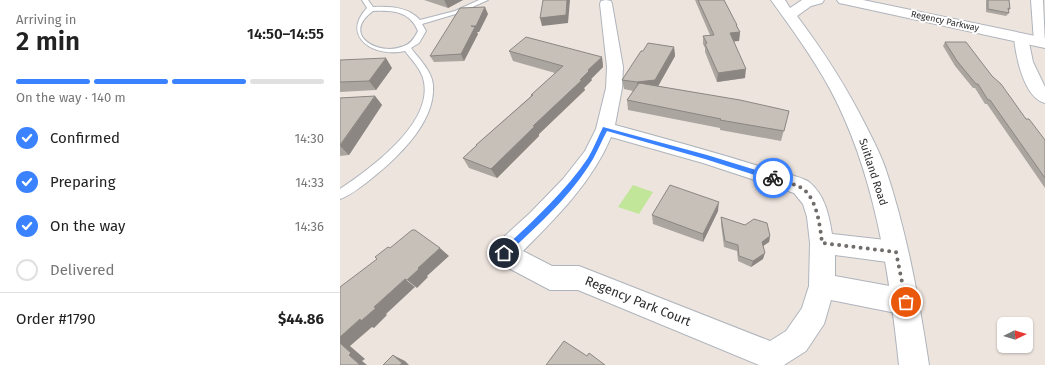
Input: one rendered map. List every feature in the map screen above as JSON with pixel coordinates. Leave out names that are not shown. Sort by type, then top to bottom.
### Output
[{"type":"main road","points":[[784,8],[817,0]]},
{"type":"main road","name":"Regency Parkway","points":[[844,0],[1043,42]]},
{"type":"main road","name":"Suitland Road","points":[[784,8],[815,50],[839,90],[875,169],[896,252],[906,302],[914,365]]},
{"type":"street","points":[[1037,0],[1043,42]]},
{"type":"street","name":"Regency Park Court","points":[[605,129],[707,157],[801,187],[813,201],[818,217],[823,263],[822,286],[814,315],[796,341],[772,356],[579,278],[550,278],[504,253],[564,194],[590,158],[605,129],[614,88],[615,67],[606,4]]},
{"type":"street","points":[[1020,38],[1023,58],[1030,75],[1045,98]]},
{"type":"street","points":[[822,243],[896,252]]},
{"type":"street","points":[[822,286],[906,302]]},
{"type":"lane","points":[[365,0],[371,9]]},
{"type":"lane","points":[[420,22],[457,12],[485,0]]},
{"type":"lane","points":[[383,8],[403,11],[420,22],[422,31],[416,40],[406,48],[392,51],[377,49],[358,41],[355,36],[354,28],[357,21],[371,9],[383,8]]},
{"type":"lane","points":[[340,195],[365,178],[389,156],[407,138],[426,110],[429,83],[424,72],[406,48]]},
{"type":"green space","points":[[633,185],[653,192],[639,214],[618,207]]},
{"type":"building","points":[[543,0],[567,0],[566,15],[540,18]]},
{"type":"building","points":[[698,0],[724,0],[740,32],[730,33],[746,69],[718,73],[703,36],[714,35]]},
{"type":"building","points":[[988,0],[1009,0],[1009,13],[988,9]]},
{"type":"building","points":[[485,7],[476,26],[471,26],[475,27],[461,54],[430,56],[460,8]]},
{"type":"building","points":[[526,37],[602,57],[588,70],[589,71],[580,80],[582,80],[533,126],[535,126],[491,169],[463,158],[563,66],[509,51]]},
{"type":"building","points":[[945,42],[966,42],[992,76],[1001,84],[1026,119],[1029,119],[1045,140],[1045,178],[990,100],[988,100],[978,84],[976,84],[957,61]]},
{"type":"building","points":[[648,43],[674,47],[655,80],[637,82],[622,80],[641,51],[643,51]]},
{"type":"building","points":[[386,58],[369,81],[340,82],[340,60]]},
{"type":"building","points":[[639,83],[740,100],[789,111],[784,131],[720,120],[721,119],[627,100]]},
{"type":"building","points":[[375,96],[340,145],[340,98]]},
{"type":"building","points":[[670,185],[719,202],[703,234],[652,215]]},
{"type":"building","points":[[721,217],[745,225],[754,219],[767,223],[770,236],[762,242],[765,253],[753,261],[739,256],[738,245],[725,241]]},
{"type":"building","points":[[412,230],[415,230],[440,248],[407,280],[405,279],[374,307],[376,308],[361,321],[360,319],[340,337],[340,287],[377,259],[375,257],[388,247],[390,248]]},
{"type":"building","points":[[564,341],[587,356],[589,353],[605,365],[546,365]]},
{"type":"building","points":[[340,343],[351,353],[349,355],[360,365],[340,365]]},
{"type":"building","points":[[393,355],[402,363],[400,365],[383,365]]},
{"type":"way so far","points":[[773,178],[801,187],[813,201],[818,217],[822,243],[896,252],[906,302]]},
{"type":"route","points":[[504,253],[564,194],[590,158],[605,129],[707,157],[773,178]]}]
